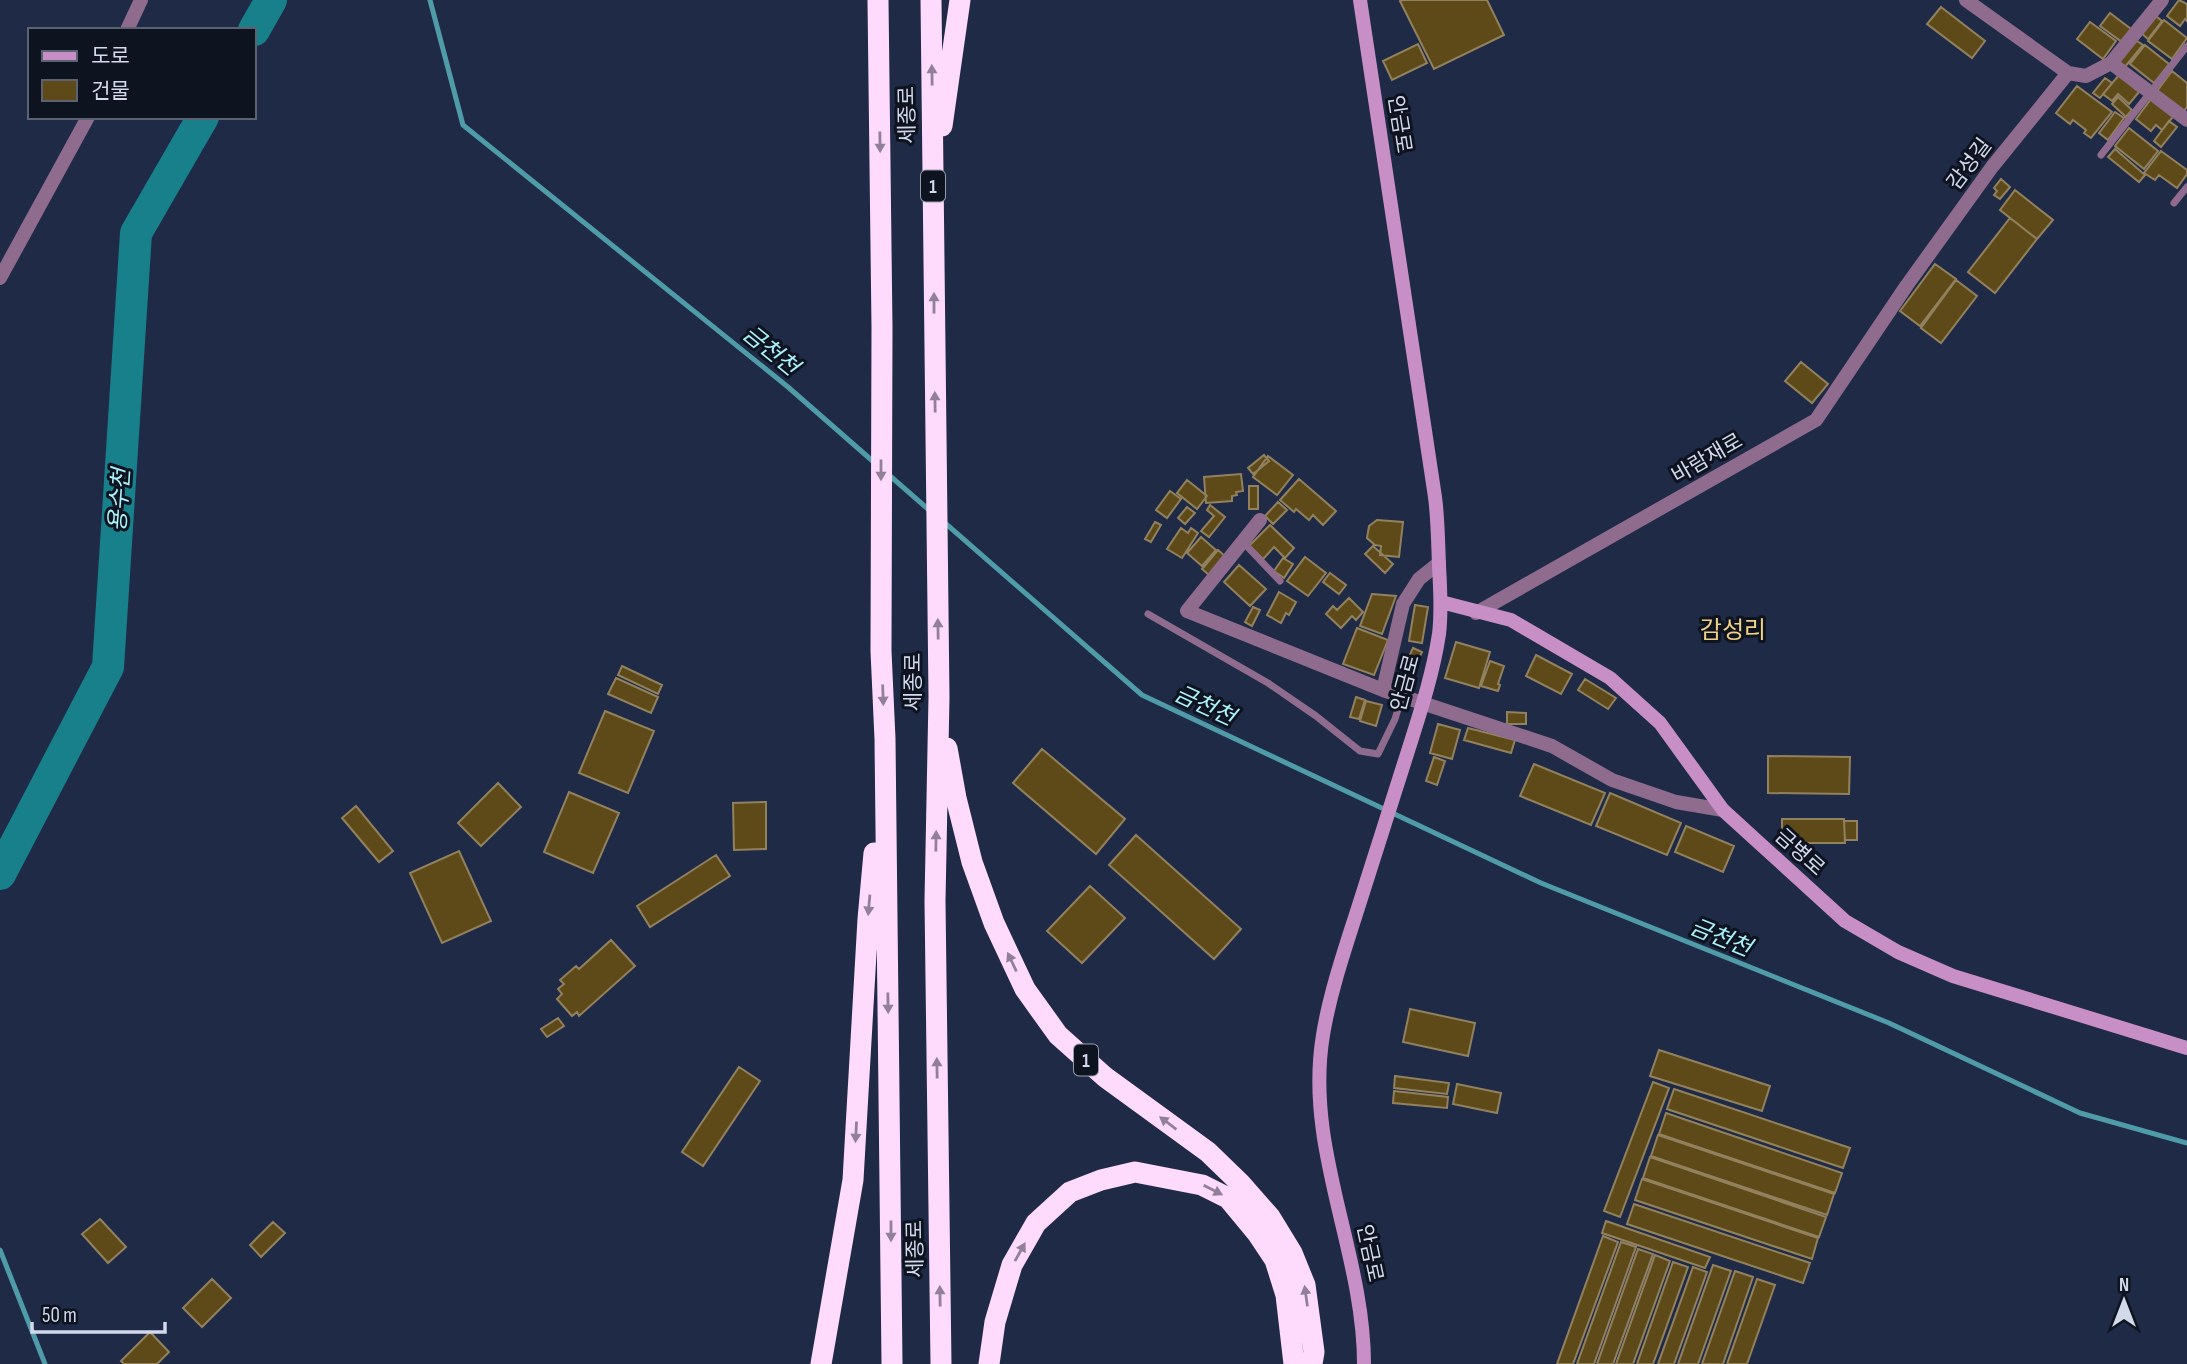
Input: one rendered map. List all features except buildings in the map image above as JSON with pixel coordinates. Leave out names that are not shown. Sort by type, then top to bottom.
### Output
[{"type":"highway","name":"세종로","points":[[878,0],[882,328],[881,651],[885,739],[892,1364]]},
{"type":"highway","name":"세종로","points":[[931,0],[939,697],[935,901],[941,1364]]},
{"type":"highway","points":[[933,194],[960,0]]},
{"type":"highway","name":"1","points":[[939,697],[956,798],[972,862],[994,923],[1025,989],[1058,1035],[1105,1077],[1208,1152],[1270,1217],[1292,1253],[1305,1285],[1314,1352],[1312,1364]]},
{"type":"highway","points":[[821,1364],[853,1180],[868,919],[885,739]]},
{"type":"highway","points":[[989,1364],[995,1322],[1012,1265],[1036,1223],[1070,1192],[1101,1180],[1135,1172],[1202,1185],[1228,1198],[1258,1233],[1275,1260],[1286,1295],[1294,1364]]},
{"type":"street","points":[[128,28],[141,0]]},
{"type":"street","name":"안금로","points":[[1360,0],[1435,497],[1440,540],[1441,602],[1439,634],[1425,697],[1341,961],[1322,1037],[1321,1127],[1330,1181],[1348,1243],[1357,1292],[1364,1364]]},
{"type":"street","points":[[1966,0],[2068,73],[2086,76],[2111,63],[2162,0]]},
{"type":"street","points":[[2111,63],[2187,120]]},
{"type":"street","name":"감성길","points":[[1907,285],[1992,167],[2068,73]]},
{"type":"street","points":[[0,278],[87,119]]},
{"type":"street","name":"바람재로","points":[[1476,612],[1816,420],[1907,285]]},
{"type":"street","points":[[1260,520],[1187,611],[1383,690],[1552,746],[1612,780],[1676,802],[1723,810]]},
{"type":"street","points":[[1383,690],[1402,604],[1419,579],[1439,564]]},
{"type":"street","name":"금병로","points":[[1441,602],[1511,621],[1610,678],[1660,723],[1723,810],[1845,921],[1898,952],[1953,976],[2187,1048]]},
{"type":"lane","points":[[2101,155],[2187,46]]},
{"type":"lane","points":[[2174,203],[2187,187]]},
{"type":"lane","points":[[1242,542],[1280,581]]},
{"type":"lane","points":[[1148,614],[1268,683],[1360,751],[1378,754],[1395,719],[1402,696]]},
{"type":"waterway","name":"용수천","points":[[255,28],[271,0]]},
{"type":"waterway","name":"금천천","points":[[430,0],[463,125],[788,387],[876,464]]},
{"type":"waterway","name":"용수천","points":[[0,874],[108,667],[136,233],[202,119]]},
{"type":"waterway","name":"금천천","points":[[889,475],[929,510]]},
{"type":"waterway","name":"금천천","points":[[945,523],[1142,695],[1541,883],[1889,1023],[2080,1113],[2187,1143]]},
{"type":"waterway","points":[[0,1250],[45,1364]]},
{"type":"district","name":"감성리","points":[[1733,630]]}]
